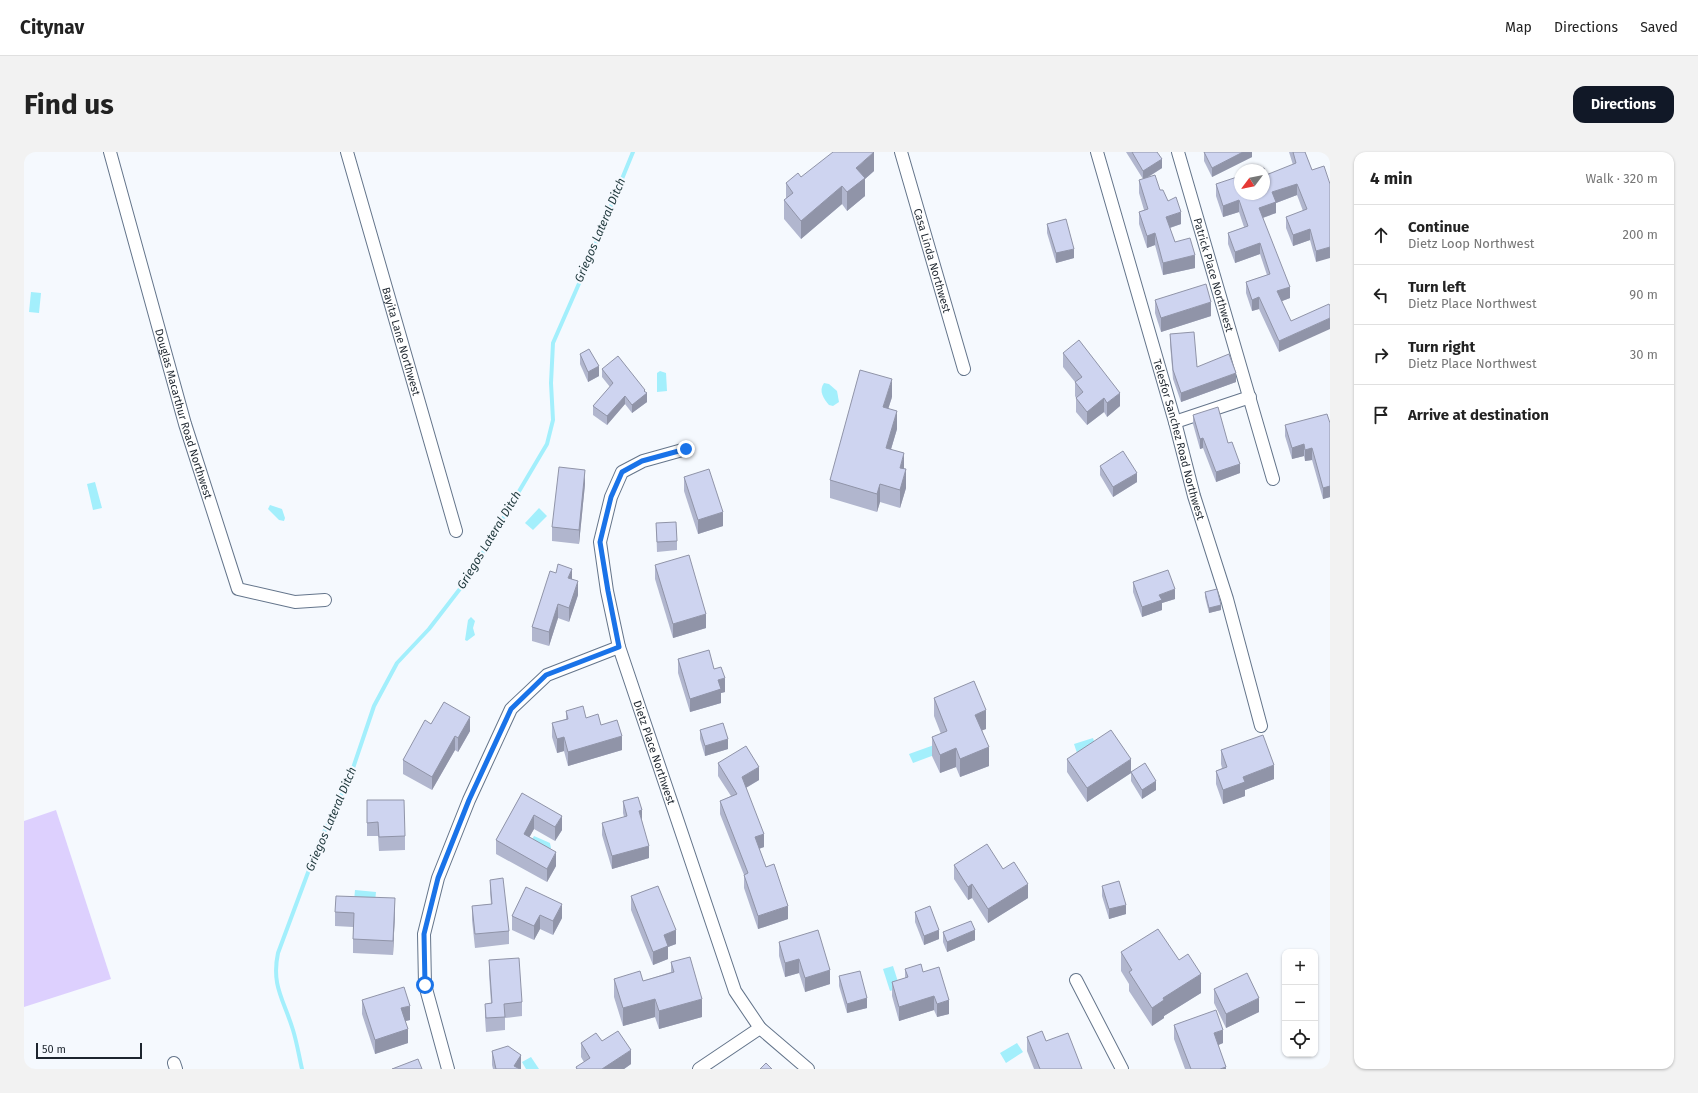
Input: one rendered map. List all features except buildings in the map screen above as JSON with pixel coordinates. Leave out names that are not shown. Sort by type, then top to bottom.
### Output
[{"type":"street","name":"Douglas Macarthur Road Northwest","points":[[110,152],[185,424],[238,589],[295,602],[325,600]]},
{"type":"street","name":"Bayita Lane Northwest","points":[[347,152],[456,531]]},
{"type":"street","name":"Casa Linda Northwest","points":[[901,152],[964,369]]},
{"type":"street","name":"Telesfor Sanchez Road Northwest","points":[[1097,152],[1175,422],[1194,496],[1227,599],[1261,726]]},
{"type":"street","name":"Patrick Place Northwest","points":[[1178,152],[1273,480]]},
{"type":"street","points":[[1175,422],[1250,397]]},
{"type":"street","name":"Dietz Place Northwest","points":[[686,449],[642,461],[622,472],[611,497],[600,542],[619,647],[735,991],[760,1028],[808,1069]]},
{"type":"street","points":[[448,1069],[425,985],[424,934],[438,878],[469,800],[511,709],[546,675],[619,647]]},
{"type":"street","points":[[1076,980],[1122,1069]]},
{"type":"street","points":[[699,1069],[760,1028]]},
{"type":"shaded area","points":[[56,810],[111,979],[24,1007],[24,821]]},
{"type":"water","points":[[31,292],[41,293],[39,313],[29,312]]},
{"type":"water","points":[[660,371],[666,373],[667,391],[657,392],[657,373]]},
{"type":"water","points":[[824,383],[829,384],[837,391],[839,402],[833,406],[829,405],[822,395],[822,386]]},
{"type":"water","points":[[95,482],[102,508],[93,510],[87,484]]},
{"type":"water","points":[[270,505],[282,509],[285,518],[284,521],[279,520],[268,509]]},
{"type":"water","points":[[539,508],[547,516],[533,530],[525,523]]},
{"type":"water","points":[[471,617],[475,621],[473,628],[475,635],[467,641],[465,640],[468,620]]},
{"type":"water","points":[[1093,738],[1096,747],[1077,753],[1074,744]]},
{"type":"water","points":[[934,745],[937,754],[913,763],[909,754]]},
{"type":"water","points":[[534,836],[550,843],[551,848],[549,851],[529,845]]},
{"type":"water","points":[[355,890],[376,892],[375,902],[354,901]]},
{"type":"water","points":[[893,966],[900,988],[890,991],[883,969]]},
{"type":"water","points":[[1017,1043],[1023,1052],[1006,1063],[1000,1053]]},
{"type":"water","points":[[531,1057],[539,1069],[526,1069],[522,1062]]},
{"type":"waterway","name":"Griegos Lateral Ditch","points":[[302,1069],[293,1030],[277,984],[276,965],[278,953],[319,843],[351,774],[374,706],[397,663],[429,629],[466,581],[547,444],[553,420],[551,383],[553,343],[633,152]]},
{"type":"route","points":[[425,985],[424,934],[438,878],[469,800],[511,709],[546,675],[619,647],[600,542],[611,497],[622,472],[642,461],[686,449]]}]
